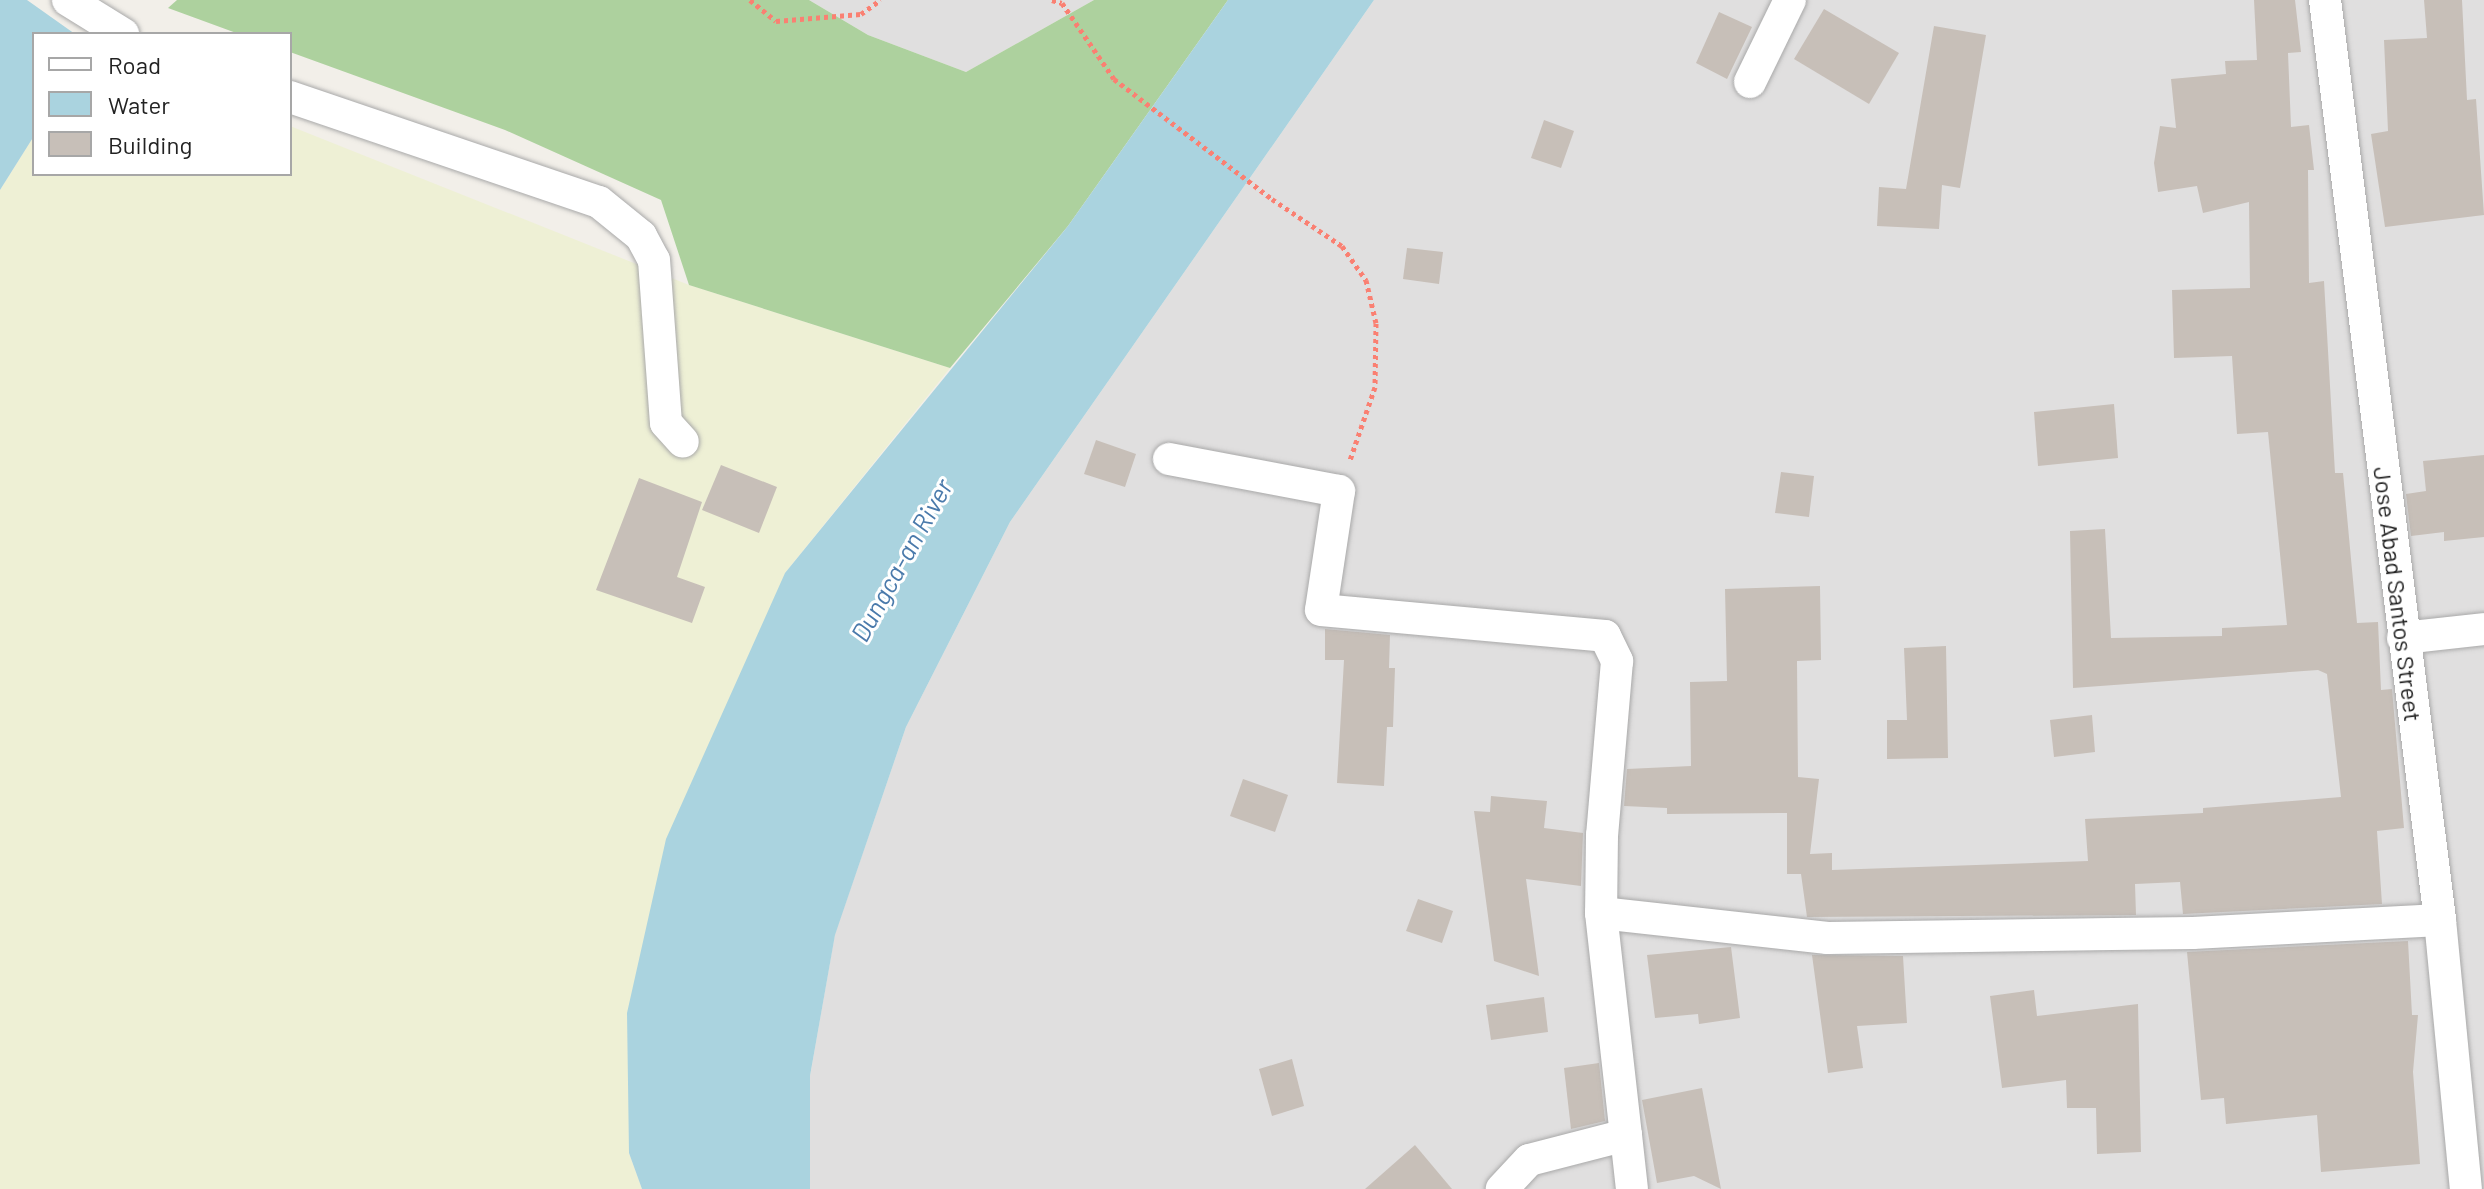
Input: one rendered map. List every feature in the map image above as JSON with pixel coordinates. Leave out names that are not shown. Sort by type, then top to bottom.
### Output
[{"type":"street","points":[[68,0],[120,32]]},
{"type":"street","points":[[1750,82],[1790,0]]},
{"type":"street","name":"Jose Abad Santos Street","points":[[2325,0],[2440,920],[2466,1189]]},
{"type":"street","points":[[292,98],[599,202],[641,236],[654,260],[666,423],[683,442]]},
{"type":"street","points":[[1169,459],[1339,491],[1321,610],[1605,636],[1617,661],[1602,835],[1601,913],[1632,1189]]},
{"type":"street","points":[[2403,638],[2484,629]]},
{"type":"street","points":[[1601,913],[1828,938],[2193,933],[2440,920]]},
{"type":"street","points":[[1502,1189],[1529,1160],[1626,1135]]},
{"type":"path","points":[[750,0],[776,21],[861,14],[880,0]]},
{"type":"path","points":[[1052,0],[1062,3],[1114,79],[1272,199],[1342,246],[1366,280],[1376,323],[1375,387],[1339,491]]},
{"type":"shaded area","points":[[809,0],[1094,0],[966,72],[868,35]]},
{"type":"shaded area","points":[[1374,0],[2484,0],[2484,1189],[810,1189],[810,1076],[835,934],[906,727],[1010,522]]},
{"type":"green space","points":[[177,0],[809,0],[868,35],[966,72],[1094,0],[1228,0],[1068,226],[950,368],[689,285],[661,200],[505,130],[292,53],[292,32],[234,32],[168,8]]},
{"type":"green space","points":[[292,127],[689,285],[950,368],[785,573],[629,1153],[642,1189],[0,1189],[0,190],[32,139],[32,176],[292,176]]},
{"type":"water","points":[[0,0],[27,0],[72,32],[32,32],[32,139],[0,190]]},
{"type":"water","name":"Dungca-an River","points":[[1228,0],[1374,0],[1010,522],[906,727],[835,935],[810,1076],[810,1189],[642,1189],[629,1153],[627,1013],[666,839],[785,573],[1068,226]]},
{"type":"building","points":[[2254,0],[2295,0],[2301,52],[2288,53],[2291,127],[2309,125],[2314,170],[2308,170],[2309,283],[2324,281],[2335,473],[2343,473],[2357,623],[2378,622],[2381,690],[2392,689],[2404,828],[2377,831],[2382,904],[2183,914],[2180,882],[2135,884],[2136,915],[1807,917],[1801,874],[1787,874],[1787,813],[1667,814],[1667,808],[1624,806],[1627,769],[1691,766],[1690,682],[1727,681],[1725,589],[1820,586],[1821,660],[1797,661],[1798,777],[1819,779],[1810,854],[1832,853],[1832,870],[2088,861],[2085,819],[2203,813],[2203,808],[2341,797],[2327,674],[2318,670],[2073,688],[2070,531],[2105,529],[2111,638],[2222,636],[2222,628],[2287,625],[2268,432],[2237,434],[2232,356],[2174,358],[2172,290],[2250,288],[2249,202],[2203,213],[2197,186],[2158,192],[2154,163],[2160,126],[2176,128],[2171,79],[2226,74],[2225,61],[2257,60]]},
{"type":"building","points":[[2424,0],[2462,0],[2467,100],[2476,99],[2484,215],[2385,227],[2371,134],[2388,131],[2384,40],[2427,38]]},
{"type":"building","points":[[1824,9],[1899,53],[1869,104],[1794,59]]},
{"type":"building","points":[[1719,12],[1752,27],[1727,79],[1696,63]]},
{"type":"building","points":[[1934,26],[1986,35],[1960,188],[1942,185],[1939,229],[1877,226],[1879,187],[1906,189]]},
{"type":"building","points":[[1544,120],[1574,131],[1561,168],[1531,158]]},
{"type":"building","points":[[1407,248],[1443,252],[1439,284],[1403,279]]},
{"type":"building","points":[[2114,404],[2118,458],[2038,466],[2034,412]]},
{"type":"building","points":[[1096,440],[1136,454],[1125,487],[1084,474]]},
{"type":"building","points":[[2484,455],[2484,537],[2444,541],[2444,532],[2411,536],[2406,494],[2426,491],[2423,461]]},
{"type":"building","points":[[721,465],[777,487],[759,533],[702,510]]},
{"type":"building","points":[[1781,472],[1814,476],[1809,517],[1775,513]]},
{"type":"building","points":[[639,478],[702,502],[677,577],[705,587],[692,623],[596,590]]},
{"type":"building","points":[[1325,629],[1390,635],[1389,668],[1395,668],[1393,727],[1387,727],[1384,786],[1337,783],[1344,660],[1325,660]]},
{"type":"building","points":[[1946,646],[1948,758],[1887,759],[1887,720],[1907,720],[1904,648]]},
{"type":"building","points":[[2092,715],[2095,752],[2054,757],[2050,720]]},
{"type":"building","points":[[1243,779],[1288,795],[1275,832],[1230,816]]},
{"type":"building","points":[[1491,796],[1547,801],[1544,828],[1583,833],[1581,886],[1526,879],[1539,976],[1494,961],[1474,811],[1490,812]]},
{"type":"building","points":[[1418,899],[1453,911],[1442,943],[1406,931]]},
{"type":"building","points":[[2408,941],[2412,1015],[2418,1015],[2413,1072],[2420,1164],[2321,1172],[2317,1115],[2226,1124],[2224,1098],[2201,1100],[2187,952]]},
{"type":"building","points":[[1731,947],[1740,1018],[1699,1024],[1698,1014],[1655,1018],[1647,955]]},
{"type":"building","points":[[1812,955],[1903,956],[1907,1023],[1857,1026],[1863,1068],[1828,1073]]},
{"type":"building","points":[[2034,990],[2037,1016],[2138,1004],[2141,1152],[2097,1154],[2096,1108],[2067,1108],[2066,1080],[2002,1088],[1990,996]]},
{"type":"building","points":[[1544,997],[1548,1032],[1491,1040],[1486,1005]]},
{"type":"building","points":[[1292,1059],[1304,1106],[1272,1116],[1259,1069]]},
{"type":"building","points":[[1599,1063],[1605,1121],[1571,1129],[1564,1068]]},
{"type":"building","points":[[1702,1088],[1721,1189],[1694,1176],[1657,1183],[1642,1100]]},
{"type":"building","points":[[1415,1145],[1452,1189],[1365,1189]]}]
